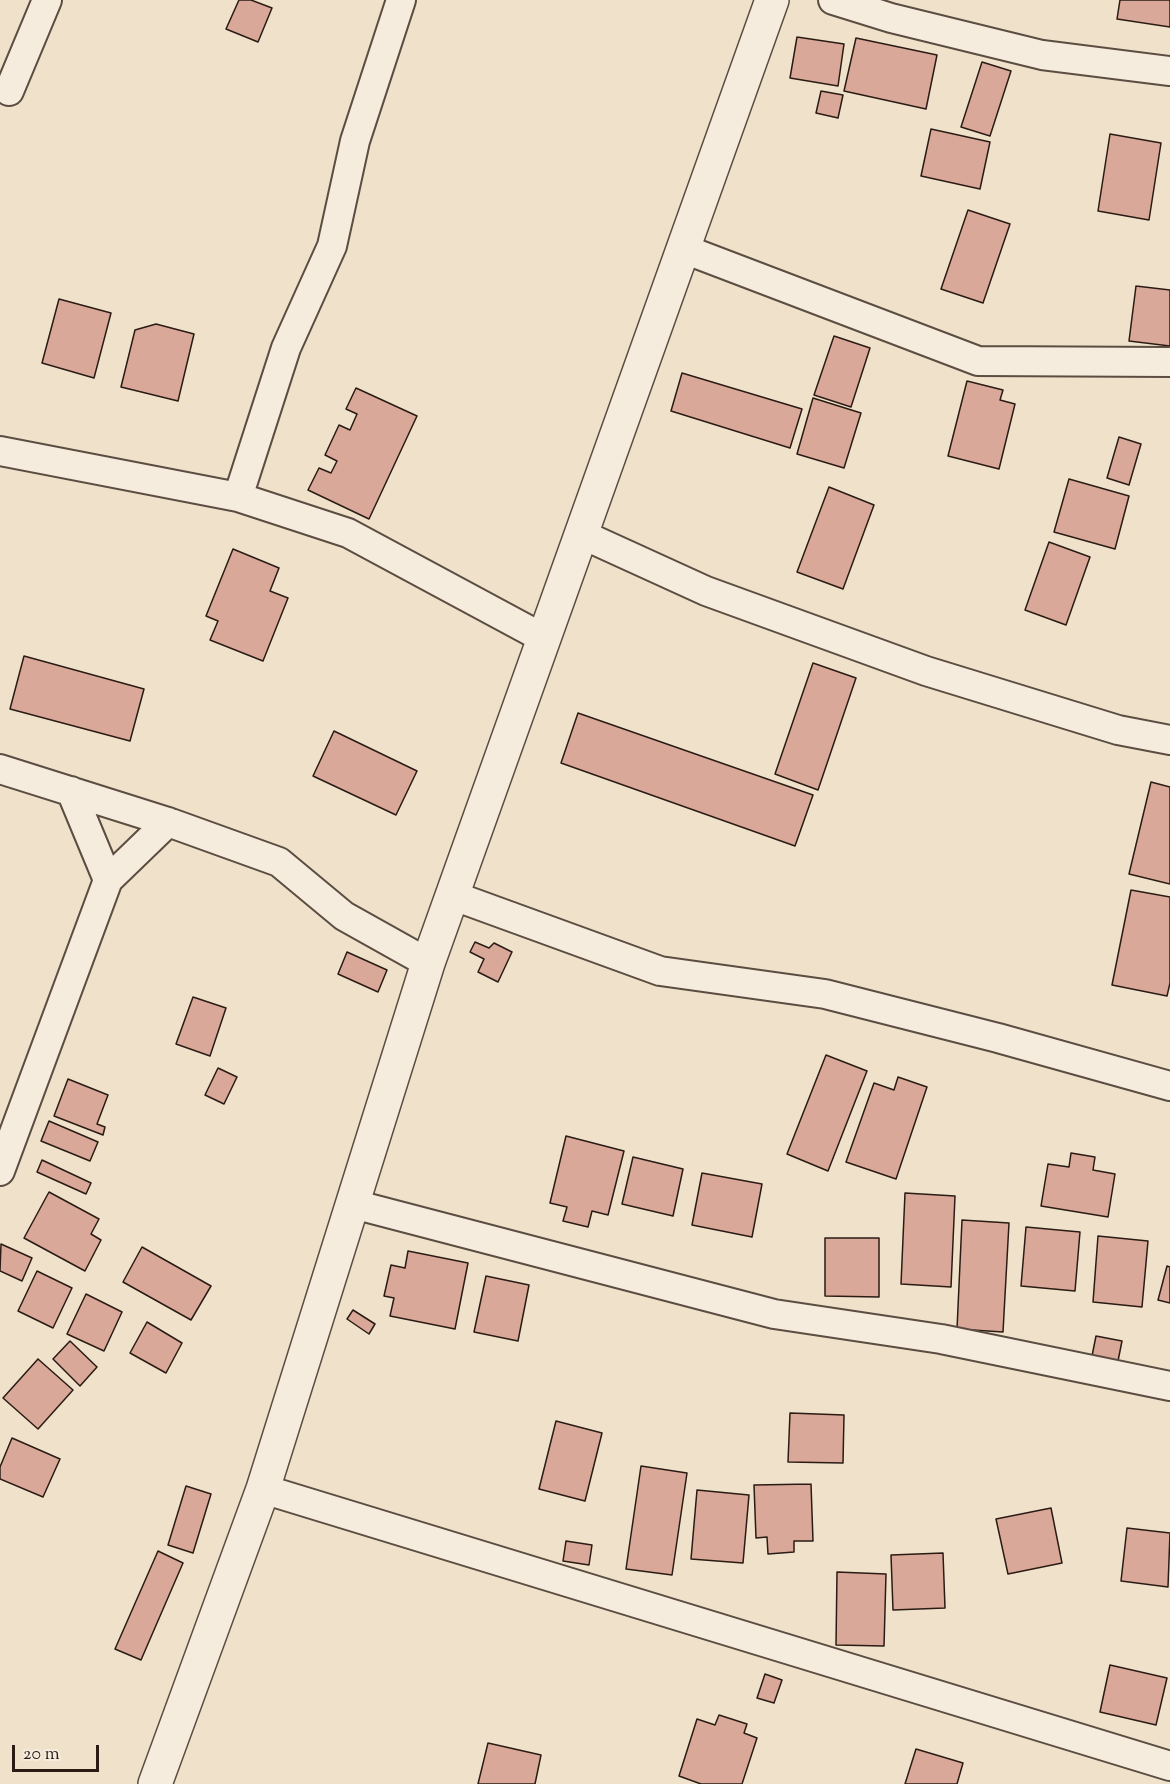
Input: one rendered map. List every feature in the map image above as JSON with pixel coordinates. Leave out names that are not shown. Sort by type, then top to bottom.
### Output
[{"type":"street","points":[[3,98],[47,0]]},
{"type":"street","points":[[238,496],[286,348],[332,246],[355,141],[401,0]]},
{"type":"street","points":[[156,1784],[263,1489],[428,963],[454,896],[772,0]]},
{"type":"street","points":[[833,0],[891,18],[1042,55],[1170,71]]},
{"type":"street","points":[[684,249],[978,361],[1170,362]]},
{"type":"street","points":[[0,451],[238,496],[348,533],[544,639]]},
{"type":"street","points":[[581,534],[706,591],[927,671],[1118,730],[1170,740]]},
{"type":"street","points":[[0,769],[168,822],[279,862],[344,916],[428,963]]},
{"type":"street","points":[[71,791],[108,880]]},
{"type":"street","points":[[0,1171],[108,880],[168,822]]},
{"type":"street","points":[[454,896],[660,971],[825,994],[998,1038],[1170,1086]]},
{"type":"street","points":[[353,1204],[774,1314],[941,1339],[1170,1386]]},
{"type":"street","points":[[263,1489],[1170,1766]]},
{"type":"building","points":[[239,0],[251,0],[272,8],[258,42],[226,29]]},
{"type":"building","points":[[1120,0],[1170,0],[1170,27],[1117,19]]},
{"type":"building","points":[[797,37],[844,44],[838,86],[790,78]]},
{"type":"building","points":[[856,38],[937,55],[926,109],[844,91]]},
{"type":"building","points":[[982,62],[1011,71],[990,136],[961,127]]},
{"type":"building","points":[[821,91],[843,95],[838,118],[816,113]]},
{"type":"building","points":[[931,129],[990,142],[980,189],[921,176]]},
{"type":"building","points":[[1110,134],[1161,143],[1149,220],[1098,211]]},
{"type":"building","points":[[968,210],[1010,224],[983,303],[941,289]]},
{"type":"building","points":[[1136,286],[1170,290],[1170,346],[1129,341]]},
{"type":"building","points":[[59,299],[111,313],[94,378],[42,363]]},
{"type":"building","points":[[156,324],[194,334],[178,401],[121,387],[135,330]]},
{"type":"building","points":[[834,336],[870,348],[851,407],[814,395]]},
{"type":"building","points":[[682,373],[802,409],[790,448],[671,411]]},
{"type":"building","points":[[967,381],[1003,390],[1000,400],[1015,404],[999,469],[948,456]]},
{"type":"building","points":[[356,388],[417,416],[369,519],[308,490],[319,468],[331,473],[337,461],[325,455],[339,425],[350,430],[357,414],[346,409]]},
{"type":"building","points":[[813,398],[861,413],[844,468],[797,454]]},
{"type":"building","points":[[1119,437],[1141,444],[1129,485],[1107,478]]},
{"type":"building","points":[[1069,479],[1129,496],[1115,549],[1054,532]]},
{"type":"building","points":[[829,487],[874,505],[843,589],[797,572]]},
{"type":"building","points":[[1049,542],[1090,557],[1066,625],[1025,610]]},
{"type":"building","points":[[233,549],[279,568],[270,591],[288,598],[263,661],[210,640],[218,621],[206,616]]},
{"type":"building","points":[[24,656],[144,689],[130,741],[10,709]]},
{"type":"building","points":[[813,663],[856,678],[818,790],[775,774]]},
{"type":"building","points":[[578,713],[813,795],[795,846],[561,763]]},
{"type":"building","points":[[334,731],[417,771],[396,815],[313,776]]},
{"type":"building","points":[[1151,782],[1170,787],[1170,884],[1129,874]]},
{"type":"building","points":[[1131,890],[1170,897],[1170,983],[1167,996],[1112,985]]},
{"type":"building","points":[[475,942],[489,948],[494,943],[512,952],[498,982],[478,972],[484,959],[470,952]]},
{"type":"building","points":[[347,952],[387,970],[378,992],[338,974]]},
{"type":"building","points":[[193,997],[226,1008],[210,1056],[176,1044]]},
{"type":"building","points":[[826,1055],[867,1071],[828,1171],[787,1154]]},
{"type":"building","points":[[218,1068],[237,1077],[224,1104],[205,1095]]},
{"type":"building","points":[[898,1077],[927,1087],[896,1179],[846,1162],[874,1083],[894,1090]]},
{"type":"building","points":[[68,1079],[108,1095],[97,1124],[105,1127],[103,1135],[54,1116]]},
{"type":"building","points":[[49,1121],[98,1142],[90,1161],[41,1141]]},
{"type":"building","points":[[566,1136],[624,1151],[608,1215],[592,1211],[588,1227],[563,1221],[567,1207],[550,1203]]},
{"type":"building","points":[[1071,1153],[1095,1157],[1093,1170],[1115,1174],[1108,1217],[1041,1206],[1048,1164],[1069,1167]]},
{"type":"building","points":[[633,1157],[683,1169],[673,1216],[622,1204]]},
{"type":"building","points":[[42,1160],[91,1183],[86,1194],[37,1172]]},
{"type":"building","points":[[702,1173],[762,1184],[752,1237],[692,1225]]},
{"type":"building","points":[[49,1192],[99,1219],[91,1234],[101,1240],[85,1271],[24,1238]]},
{"type":"building","points":[[905,1193],[955,1196],[951,1287],[901,1284]]},
{"type":"building","points":[[962,1220],[1009,1223],[1003,1332],[957,1329]]},
{"type":"building","points":[[1026,1227],[1080,1232],[1075,1291],[1021,1286]]},
{"type":"building","points":[[1098,1236],[1148,1241],[1142,1307],[1093,1302]]},
{"type":"building","points":[[825,1238],[879,1238],[879,1297],[825,1296]]},
{"type":"building","points":[[1,1244],[32,1258],[22,1281],[0,1271]]},
{"type":"building","points":[[142,1247],[211,1286],[191,1320],[123,1282]]},
{"type":"building","points":[[408,1251],[468,1263],[455,1329],[390,1316],[394,1298],[384,1296],[391,1265],[405,1268]]},
{"type":"building","points":[[1167,1266],[1170,1267],[1170,1303],[1158,1300]]},
{"type":"building","points":[[37,1271],[72,1288],[53,1328],[18,1311]]},
{"type":"building","points":[[486,1276],[529,1285],[518,1341],[474,1332]]},
{"type":"building","points":[[86,1294],[122,1312],[104,1351],[67,1334]]},
{"type":"building","points":[[353,1310],[375,1324],[369,1334],[347,1319]]},
{"type":"building","points":[[147,1322],[182,1343],[166,1373],[130,1353]]},
{"type":"building","points":[[1096,1336],[1122,1341],[1118,1361],[1092,1356]]},
{"type":"building","points":[[70,1341],[97,1367],[80,1386],[53,1359]]},
{"type":"building","points":[[38,1359],[73,1390],[38,1429],[3,1398]]},
{"type":"building","points":[[790,1413],[844,1415],[843,1463],[788,1462]]},
{"type":"building","points":[[556,1421],[602,1433],[585,1501],[539,1489]]},
{"type":"building","points":[[12,1438],[60,1459],[43,1497],[0,1479],[0,1467]]},
{"type":"building","points":[[641,1466],[687,1473],[672,1575],[626,1569]]},
{"type":"building","points":[[811,1484],[813,1541],[794,1541],[794,1552],[768,1554],[767,1537],[756,1538],[754,1485]]},
{"type":"building","points":[[186,1486],[211,1494],[193,1553],[168,1545]]},
{"type":"building","points":[[697,1490],[749,1495],[743,1563],[691,1559]]},
{"type":"building","points":[[1051,1508],[1062,1563],[1008,1574],[996,1519]]},
{"type":"building","points":[[1127,1528],[1170,1533],[1168,1587],[1121,1581]]},
{"type":"building","points":[[566,1541],[592,1545],[589,1565],[563,1561]]},
{"type":"building","points":[[158,1551],[183,1563],[141,1660],[115,1649]]},
{"type":"building","points":[[943,1553],[945,1608],[893,1610],[891,1555]]},
{"type":"building","points":[[837,1572],[886,1574],[884,1646],[836,1645]]},
{"type":"building","points":[[1110,1665],[1167,1678],[1156,1725],[1100,1712]]},
{"type":"building","points":[[765,1674],[782,1680],[774,1703],[757,1698]]},
{"type":"building","points":[[719,1715],[747,1724],[744,1733],[757,1738],[742,1784],[701,1784],[679,1776],[697,1719],[715,1725]]},
{"type":"building","points":[[488,1743],[541,1755],[535,1784],[478,1784]]},
{"type":"building","points":[[916,1749],[963,1763],[957,1784],[905,1784]]}]
